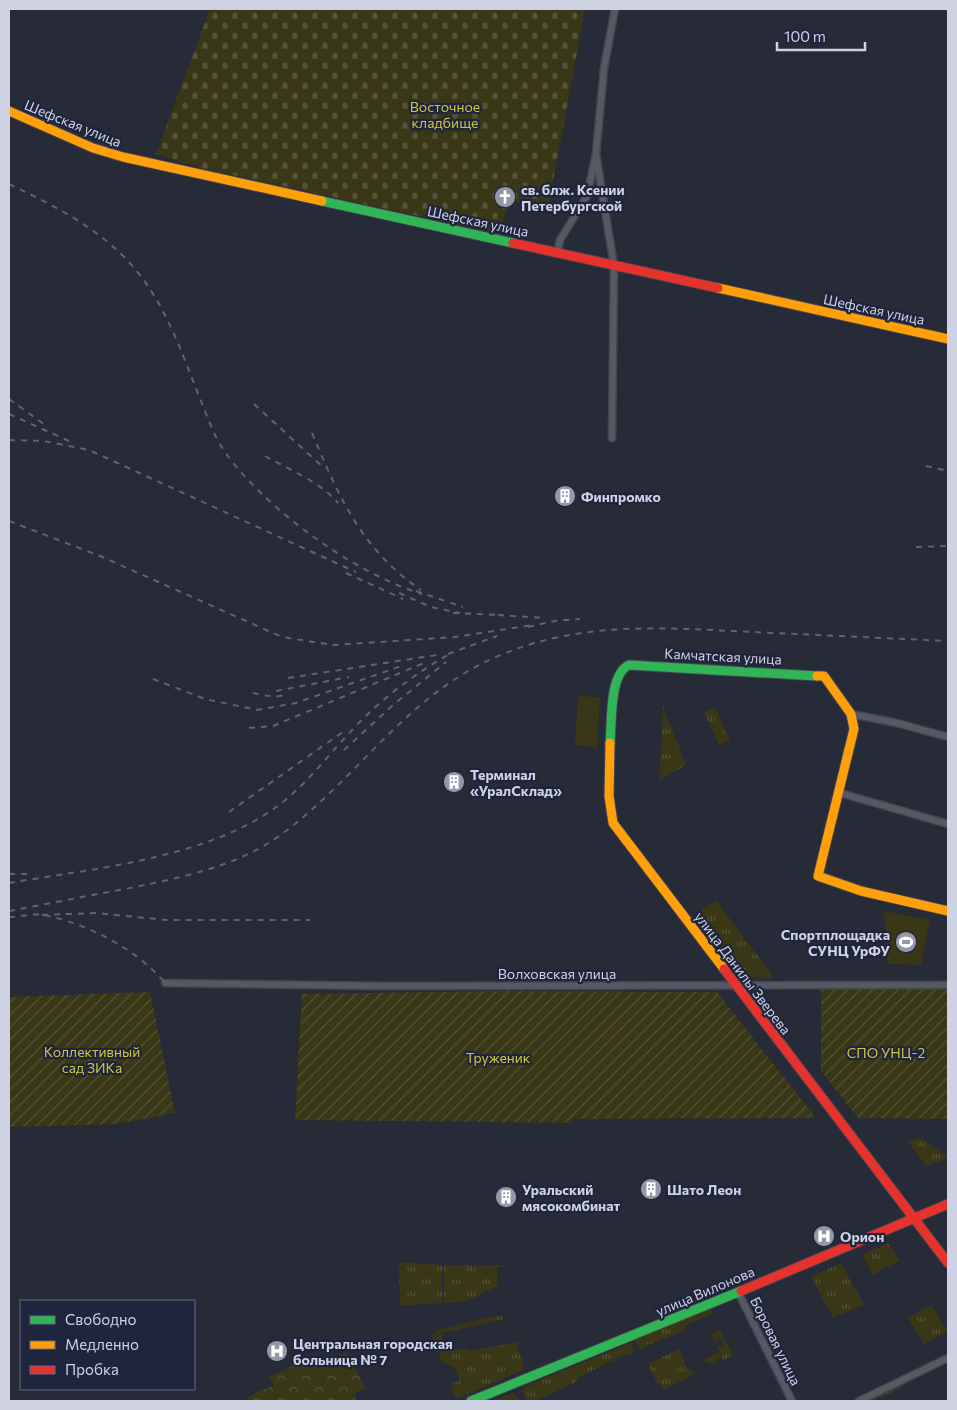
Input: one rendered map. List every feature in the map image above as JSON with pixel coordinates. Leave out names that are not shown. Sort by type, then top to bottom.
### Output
[{"type":"street","points":[[557,253],[560,240],[587,196],[596,154],[604,68],[615,9]]},
{"type":"street","name":"Шефская улица","points":[[9,111],[93,148],[124,157],[948,339]]},
{"type":"street","points":[[596,154],[614,266],[612,438]]},
{"type":"street","name":"Камчатская улица","points":[[622,668],[629,665],[824,676],[851,714]]},
{"type":"street","name":"улица Данилы Зверева","points":[[622,668],[616,680],[608,799],[609,816],[622,837],[948,1263]]},
{"type":"street","points":[[948,737],[851,714],[854,729],[840,793],[818,876],[861,890],[948,911]]},
{"type":"street","points":[[840,793],[948,824]]},
{"type":"street","name":"Волховская улица","points":[[165,983],[390,986],[948,985]]},
{"type":"street","name":"улица Вилонова","points":[[471,1401],[631,1338],[948,1204]]},
{"type":"street","name":"Боровая улица","points":[[738,1292],[792,1401]]},
{"type":"street","points":[[859,1401],[948,1358]]},
{"type":"green space","name":"Восточное кладбище","points":[[210,9],[585,9],[548,209],[509,200],[500,234],[201,168],[156,154]]},
{"type":"green space","points":[[578,696],[600,697],[597,748],[575,745]]},
{"type":"green space","points":[[663,706],[686,765],[659,781]]},
{"type":"green space","points":[[715,707],[730,741],[719,745],[704,712]]},
{"type":"green space","points":[[716,900],[774,978],[744,978],[695,914]]},
{"type":"green space","name":"Спортплощадка СУНЦ УрФУ","points":[[884,911],[930,920],[921,965],[888,964]]},
{"type":"green space","name":"СПО УНЦ-2","points":[[948,988],[948,1119],[858,1118],[821,1071],[821,989]]},
{"type":"green space","name":"Труженик","points":[[497,991],[717,992],[816,1118],[573,1119],[572,1123],[295,1120],[302,994]]},
{"type":"green space","name":"Коллективный сад ЗИКа","points":[[150,992],[175,1113],[117,1124],[9,1127],[9,997]]},
{"type":"green space","points":[[921,1138],[948,1158],[926,1166],[908,1142]]},
{"type":"green space","points":[[888,1243],[900,1260],[873,1275],[862,1255]]},
{"type":"green space","points":[[399,1262],[442,1265],[442,1303],[400,1306]]},
{"type":"green space","points":[[841,1263],[864,1305],[833,1318],[811,1277]]},
{"type":"green space","points":[[444,1265],[513,1265],[497,1267],[497,1286],[468,1301],[444,1303]]},
{"type":"green space","points":[[931,1305],[948,1331],[924,1344],[908,1318]]},
{"type":"green space","points":[[710,1308],[713,1313],[685,1326],[684,1331],[645,1346],[643,1350],[639,1349],[634,1340]]},
{"type":"green space","points":[[500,1315],[505,1319],[442,1333],[443,1351],[467,1348],[468,1351],[519,1342],[517,1346],[523,1360],[523,1370],[456,1399],[450,1385],[460,1380],[454,1367],[442,1362],[432,1336],[437,1330]]},
{"type":"green space","points":[[720,1330],[733,1355],[724,1360],[717,1346],[723,1346],[723,1340],[719,1339],[715,1344],[711,1334]]},
{"type":"green space","points":[[631,1343],[634,1350],[631,1355],[624,1355],[614,1360],[614,1364],[612,1361],[577,1378],[576,1382],[536,1401],[526,1401],[522,1391],[526,1386]]},
{"type":"green space","points":[[679,1349],[682,1355],[677,1358],[682,1356],[687,1367],[683,1370],[688,1368],[696,1374],[663,1390],[659,1382],[658,1385],[648,1364]]},
{"type":"green space","points":[[346,1352],[366,1389],[356,1392],[355,1401],[243,1401],[258,1391],[274,1386],[269,1377],[309,1358],[315,1367]]},
{"type":"green space","points":[[719,1352],[722,1358],[709,1364],[703,1360]]},
{"type":"green space","points":[[899,1384],[901,1388],[874,1401],[864,1401]]},
{"type":"green space","points":[[512,1393],[520,1401],[490,1401]]},
{"type":"railway","points":[[9,184],[64,212],[99,235],[115,248],[143,279],[169,323],[218,441],[238,469],[259,492],[311,535],[339,554],[368,571],[422,594]]},
{"type":"railway","points":[[9,399],[48,427]]},
{"type":"railway","points":[[254,404],[325,469]]},
{"type":"railway","points":[[9,414],[69,441]]},
{"type":"railway","points":[[312,433],[332,479],[354,520],[367,539],[382,557],[421,590]]},
{"type":"railway","points":[[9,440],[44,441],[89,450],[356,572]]},
{"type":"railway","points":[[265,456],[314,483],[338,503]]},
{"type":"railway","points":[[926,466],[948,471]]},
{"type":"railway","points":[[9,521],[100,556],[282,637],[333,645],[455,637],[533,625]]},
{"type":"railway","points":[[916,547],[948,546]]},
{"type":"railway","points":[[346,573],[403,599]]},
{"type":"railway","points":[[416,591],[463,607]]},
{"type":"railway","points":[[399,593],[431,607],[460,613]]},
{"type":"railway","points":[[453,613],[503,615]]},
{"type":"railway","points":[[498,615],[545,618]]},
{"type":"railway","points":[[528,627],[555,621],[580,619]]},
{"type":"railway","points":[[9,911],[185,876],[224,864],[262,847],[307,814],[407,717],[434,694],[463,674],[496,657],[528,645],[559,637],[591,632],[655,628],[948,641]]},
{"type":"railway","points":[[448,654],[497,636]]},
{"type":"railway","points":[[9,883],[115,866],[152,858],[222,836],[254,821],[293,794],[354,728],[388,696],[426,668],[453,652]]},
{"type":"railway","points":[[288,678],[437,655]]},
{"type":"railway","points":[[344,750],[393,705],[446,662]]},
{"type":"railway","points":[[249,728],[273,726],[424,663]]},
{"type":"railway","points":[[153,679],[205,699],[257,710],[296,703],[401,666]]},
{"type":"railway","points":[[276,691],[349,677]]},
{"type":"railway","points":[[253,693],[274,697],[285,695]]},
{"type":"railway","points":[[229,812],[347,729]]},
{"type":"railway","points":[[9,874],[28,874]]},
{"type":"railway","points":[[42,915],[96,913],[166,920],[310,920]]},
{"type":"railway","points":[[9,917],[43,915],[93,931],[110,939],[140,959],[165,983]]},
{"type":"traffic: fast","points":[[322,201],[513,243]]},
{"type":"traffic: fast","points":[[610,743],[615,688],[618,678],[629,665],[817,676]]},
{"type":"traffic: fast","points":[[471,1401],[741,1291]]},
{"type":"traffic: slow","points":[[9,111],[93,148],[123,157],[322,201]]},
{"type":"traffic: slow","points":[[718,288],[948,339]]},
{"type":"traffic: slow","points":[[817,676],[824,676],[851,714],[854,729],[818,876],[861,891],[948,911]]},
{"type":"traffic: slow","points":[[610,743],[609,796],[613,823],[724,969]]},
{"type":"traffic: jam","points":[[513,243],[718,288]]},
{"type":"traffic: jam","points":[[724,969],[948,1263]]},
{"type":"traffic: jam","points":[[741,1291],[948,1204]]},
{"type":"place","name":"св. блж. Ксении Петербургской","points":[[505,197]]},
{"type":"place","name":"Финпромко","points":[[565,496]]},
{"type":"place","name":"Терминал «УралСклад»","points":[[454,782]]},
{"type":"place","name":"Спортплощадка СУНЦ УрФУ","points":[[906,942]]},
{"type":"place","name":"Шато Леон","points":[[651,1189]]},
{"type":"place","name":"Уральский мясокомбинат","points":[[506,1197]]},
{"type":"place","name":"Орион","points":[[824,1236]]},
{"type":"place","name":"Центральная городская больница № 7","points":[[277,1351]]}]
